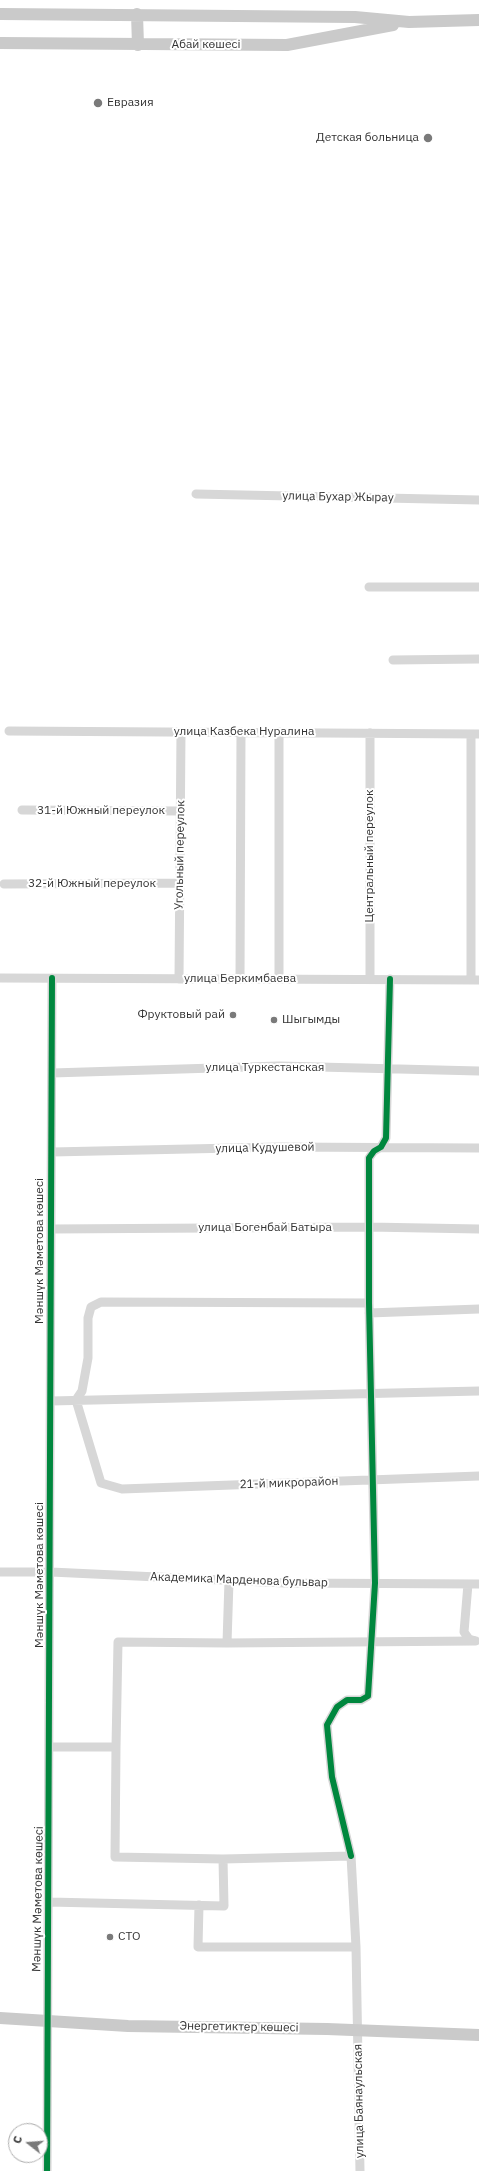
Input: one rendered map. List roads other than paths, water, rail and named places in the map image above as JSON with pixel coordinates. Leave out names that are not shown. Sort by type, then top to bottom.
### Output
[{"type":"main road","name":"Абай көшесі","points":[[0,14],[355,17],[409,22],[479,20]]},
{"type":"main road","points":[[137,14],[138,45]]},
{"type":"main road","points":[[355,17],[358,24],[357,32]]},
{"type":"main road","name":"Абай көшесі","points":[[0,43],[287,45],[409,22]]},
{"type":"main road","name":"Энергетиктер көшесі","points":[[0,2018],[128,2026],[479,2035]]},
{"type":"street","name":"улица Бухар Жырау","points":[[196,494],[479,500]]},
{"type":"street","points":[[369,587],[479,587]]},
{"type":"street","points":[[393,660],[479,659]]},
{"type":"street","name":"улица Казбека Нуралина","points":[[8,731],[475,734]]},
{"type":"street","name":"Угольный переулок","points":[[179,979],[181,732]]},
{"type":"street","points":[[240,979],[241,732]]},
{"type":"street","points":[[279,732],[279,979]]},
{"type":"street","name":"Центральный переулок","points":[[370,733],[370,979]]},
{"type":"street","points":[[475,734],[475,980]]},
{"type":"street","name":"31-й Южный переулок","points":[[22,810],[180,811]]},
{"type":"street","name":"32-й Южный переулок","points":[[4,884],[180,883]]},
{"type":"street","name":"улица Беркимбаева","points":[[0,978],[475,980]]},
{"type":"street","name":"Мәншүк Мәметова көшесі","points":[[47,2171],[51,1572],[52,978]]},
{"type":"street","points":[[370,1641],[375,1583],[369,1313],[369,1158],[374,1150],[381,1147],[386,1138],[390,979]]},
{"type":"street","name":"улица Туркестанская","points":[[52,1073],[279,1066],[479,1071]]},
{"type":"street","name":"улица Кудушевой","points":[[52,1152],[381,1147],[479,1148]]},
{"type":"street","name":"улица Богенбай Батыра","points":[[52,1229],[369,1227],[479,1229]]},
{"type":"street","points":[[76,1400],[82,1391],[88,1358],[88,1318],[91,1307],[101,1302],[369,1303]]},
{"type":"street","points":[[369,1313],[479,1309]]},
{"type":"street","points":[[51,1401],[479,1391]]},
{"type":"street","name":"21-й микрорайон","points":[[76,1400],[101,1483],[122,1489],[479,1476]]},
{"type":"street","name":"Академика Марденова бульвар","points":[[0,1572],[51,1572],[285,1583],[479,1584]]},
{"type":"street","points":[[227,1643],[229,1581]]},
{"type":"street","points":[[468,1584],[464,1632],[469,1639],[477,1641]]},
{"type":"street","name":"улица Баянаульская","points":[[360,2171],[356,1947],[351,1856],[332,1777],[327,1725],[337,1707],[347,1700],[362,1700],[368,1696],[370,1641]]},
{"type":"street","points":[[351,1856],[223,1859],[115,1857],[118,1642],[227,1643],[477,1641]]},
{"type":"street","points":[[50,1747],[116,1747]]},
{"type":"street","points":[[49,1902],[224,1906],[223,1859]]},
{"type":"street","points":[[200,1905],[198,1947],[356,1947]]},
{"type":"place","name":"Евразия","points":[[98,103]]},
{"type":"place","name":"Детская больница","points":[[428,138]]},
{"type":"place","name":"Фруктовый рай","points":[[233,1015]]},
{"type":"place","name":"Шыгымды","points":[[274,1020]]},
{"type":"place","name":"СТО","points":[[110,1937]]}]
